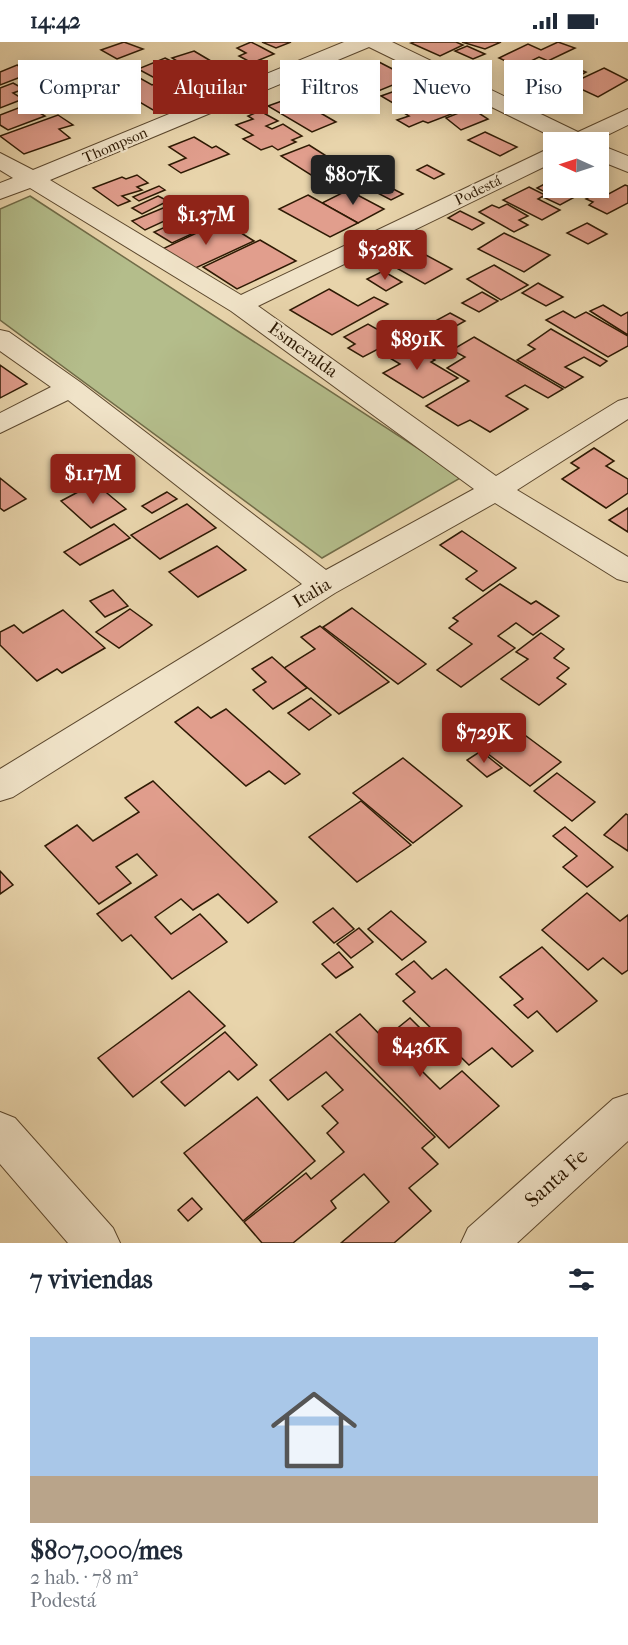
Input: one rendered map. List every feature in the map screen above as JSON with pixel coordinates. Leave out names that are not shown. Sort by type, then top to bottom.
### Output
[{"type":"street","name":"Thompson","points":[[0,192],[362,42]]},
{"type":"street","points":[[376,42],[559,132]]},
{"type":"street","points":[[602,132],[628,116]]},
{"type":"street","points":[[609,156],[628,165]]},
{"type":"street","name":"Podestá","points":[[240,305],[543,158]]},
{"type":"street","name":"Esmeralda","points":[[0,160],[240,305],[495,490],[628,571]]},
{"type":"street","points":[[0,338],[70,388],[324,585]]},
{"type":"street","points":[[0,424],[70,388]]},
{"type":"street","name":"Italia","points":[[0,787],[324,585],[495,490],[628,406]]},
{"type":"street","name":"Santa Fe","points":[[484,1243],[628,1113]]},
{"type":"street","points":[[0,1132],[97,1243]]},
{"type":"green space","points":[[30,196],[462,477],[322,558],[0,320],[0,209]]},
{"type":"building","points":[[124,42],[143,49],[117,59],[101,50]]},
{"type":"building","points":[[251,42],[274,54],[259,60],[246,60],[239,56],[246,53],[237,48]]},
{"type":"building","points":[[262,42],[291,42],[276,48]]},
{"type":"building","points":[[456,42],[463,45],[440,56],[411,43]]},
{"type":"building","points":[[462,42],[501,42],[485,49]]},
{"type":"building","points":[[558,42],[575,48],[550,60],[539,57],[533,60],[504,60],[499,58],[528,44],[541,50]]},
{"type":"building","points":[[467,46],[485,54],[473,59],[455,51]]},
{"type":"building","points":[[194,51],[209,60],[175,60],[172,58]]},
{"type":"building","points":[[153,63],[153,77],[141,71],[141,68]]},
{"type":"building","points":[[380,63],[392,69],[392,85],[380,90]]},
{"type":"building","points":[[18,66],[18,78],[0,85],[0,72]]},
{"type":"building","points":[[604,68],[628,80],[598,97],[583,90],[583,78]]},
{"type":"building","points":[[141,79],[153,85],[153,110],[141,103]]},
{"type":"building","points":[[13,83],[18,86],[18,91],[13,93],[18,96],[18,101],[0,108],[0,88]]},
{"type":"building","points":[[392,92],[392,102],[381,96]]},
{"type":"building","points":[[280,102],[280,113],[268,106]]},
{"type":"building","points":[[18,108],[18,114],[45,116],[8,130],[0,125],[0,115]]},
{"type":"building","points":[[265,114],[278,121],[266,126],[272,129],[283,124],[302,136],[292,140],[296,142],[278,150],[272,146],[261,150],[243,139],[253,135],[236,125],[253,119],[248,116]]},
{"type":"building","points":[[282,114],[322,114],[336,122],[312,132]]},
{"type":"building","points":[[406,114],[452,114],[409,127],[397,120],[409,116]]},
{"type":"building","points":[[456,114],[480,114],[488,119],[461,130],[446,118]]},
{"type":"building","points":[[58,115],[73,125],[59,129],[70,138],[24,154],[0,136]]},
{"type":"building","points":[[485,132],[517,147],[500,156],[468,140]]},
{"type":"building","points":[[194,137],[212,148],[216,146],[229,154],[181,173],[169,165],[186,158],[169,147]]},
{"type":"building","points":[[309,145],[339,164],[311,175],[281,156]]},
{"type":"building","points":[[427,165],[444,174],[434,179],[417,170]]},
{"type":"building","points":[[137,175],[148,183],[137,187],[142,190],[122,196],[130,201],[118,206],[93,188],[122,177],[126,179]]},
{"type":"building","points":[[378,181],[403,194],[391,200],[366,187]]},
{"type":"building","points":[[625,185],[628,186],[628,203],[607,214],[589,205],[593,202],[586,199],[609,198],[609,194]]},
{"type":"building","points":[[159,186],[165,190],[139,201],[133,197]]},
{"type":"building","points":[[529,187],[543,194],[538,199],[560,210],[542,220],[503,200]]},
{"type":"building","points":[[348,190],[384,209],[358,223],[322,203]]},
{"type":"building","points":[[308,195],[358,223],[330,237],[279,209]]},
{"type":"building","points":[[158,196],[168,201],[142,214],[132,208]]},
{"type":"building","points":[[545,198],[573,198],[560,205]]},
{"type":"building","points":[[182,200],[199,211],[180,219],[175,216],[145,230],[132,221]]},
{"type":"building","points":[[507,204],[528,216],[519,220],[528,225],[514,232],[479,212],[492,205],[499,208]]},
{"type":"building","points":[[203,210],[220,221],[172,243],[154,232]]},
{"type":"building","points":[[460,211],[484,223],[472,230],[448,218]]},
{"type":"building","points":[[222,221],[254,241],[189,271],[158,251]]},
{"type":"building","points":[[587,223],[607,234],[588,244],[567,233]]},
{"type":"building","points":[[504,233],[550,255],[524,272],[478,249]]},
{"type":"building","points":[[260,240],[296,261],[237,289],[203,267]]},
{"type":"building","points":[[411,247],[452,269],[425,284],[384,261]]},
{"type":"building","points":[[494,265],[528,285],[501,300],[467,279]]},
{"type":"building","points":[[383,271],[402,282],[386,291],[367,279]]},
{"type":"building","points":[[538,283],[563,297],[546,306],[522,293]]},
{"type":"building","points":[[329,289],[358,306],[374,297],[388,304],[332,335],[290,310]]},
{"type":"building","points":[[482,292],[498,301],[479,312],[462,303]]},
{"type":"building","points":[[603,305],[621,316],[628,312],[628,335],[590,311]]},
{"type":"building","points":[[563,311],[575,318],[586,312],[628,336],[628,346],[608,357],[546,320]]},
{"type":"building","points":[[450,313],[465,321],[440,335],[426,326]]},
{"type":"building","points":[[395,322],[411,332],[363,357],[348,348],[355,344],[344,337],[368,324],[380,331]]},
{"type":"building","points":[[551,329],[607,361],[600,366],[584,357],[565,367],[583,377],[565,388],[517,360],[535,349],[528,345]]},
{"type":"building","points":[[474,337],[563,389],[548,398],[525,385],[506,396],[528,409],[490,432],[470,420],[458,426],[426,406],[469,381],[447,368],[465,357],[452,350]]},
{"type":"building","points":[[405,341],[435,360],[431,362],[458,378],[423,398],[383,373],[400,364],[383,354]]},
{"type":"building","points":[[0,365],[27,384],[0,398]]},
{"type":"building","points":[[594,448],[614,461],[606,466],[628,479],[628,493],[606,508],[562,479],[579,468],[571,463]]},
{"type":"building","points":[[0,478],[26,499],[4,511],[0,508]]},
{"type":"building","points":[[95,483],[126,509],[91,528],[61,501]]},
{"type":"building","points":[[167,492],[177,499],[152,513],[142,506]]},
{"type":"building","points":[[187,504],[216,528],[160,559],[131,535]]},
{"type":"building","points":[[628,508],[628,532],[609,520]]},
{"type":"building","points":[[114,524],[130,538],[80,565],[64,552]]},
{"type":"building","points":[[462,531],[516,568],[483,591],[466,579],[477,571],[440,545]]},
{"type":"building","points":[[217,546],[246,570],[198,597],[169,572]]},
{"type":"building","points":[[500,584],[531,604],[536,601],[559,616],[533,635],[516,623],[498,636],[515,648],[461,687],[437,670],[472,644],[449,628],[458,621],[453,618]]},
{"type":"building","points":[[113,590],[128,606],[105,617],[90,601]]},
{"type":"building","points":[[352,608],[426,664],[398,684],[323,627]]},
{"type":"building","points":[[130,609],[152,625],[119,648],[96,632]]},
{"type":"building","points":[[63,610],[105,648],[62,673],[57,669],[37,681],[0,645],[0,632],[14,625],[23,633]]},
{"type":"building","points":[[320,626],[389,682],[339,714],[284,668],[315,649],[301,637]]},
{"type":"building","points":[[541,633],[564,649],[554,658],[569,668],[557,678],[566,684],[539,705],[501,679],[528,659],[516,652]]},
{"type":"building","points":[[272,657],[307,688],[273,709],[253,690],[266,682],[252,669]]},
{"type":"building","points":[[311,698],[331,715],[309,730],[288,713]]},
{"type":"building","points":[[198,707],[211,718],[226,709],[300,774],[285,784],[269,771],[246,786],[175,722]]},
{"type":"building","points":[[510,724],[561,762],[530,786],[479,747]]},
{"type":"building","points":[[481,751],[502,768],[487,777],[467,760]]},
{"type":"building","points":[[403,758],[462,806],[413,843],[353,793]]},
{"type":"building","points":[[557,773],[595,802],[572,821],[534,791]]},
{"type":"building","points":[[153,781],[277,902],[248,923],[218,894],[193,910],[181,899],[155,917],[171,934],[200,914],[227,942],[172,979],[131,935],[122,941],[97,914],[157,875],[137,854],[116,867],[131,883],[99,904],[45,846],[77,825],[93,841],[139,812],[125,798]]},
{"type":"building","points":[[361,801],[411,845],[357,882],[309,837]]},
{"type":"building","points":[[626,814],[628,815],[628,851],[604,835]]},
{"type":"building","points":[[565,827],[613,867],[587,887],[563,867],[577,856],[553,836]]},
{"type":"building","points":[[0,871],[13,885],[0,894]]},
{"type":"building","points":[[587,893],[620,921],[628,915],[628,970],[622,974],[603,958],[588,970],[542,930]]},
{"type":"building","points":[[333,908],[354,929],[334,943],[313,922]]},
{"type":"building","points":[[391,911],[426,942],[402,960],[368,929]]},
{"type":"building","points":[[359,928],[373,942],[351,958],[337,944]]},
{"type":"building","points":[[542,947],[597,1001],[557,1032],[537,1011],[528,1018],[514,1005],[523,999],[500,977]]},
{"type":"building","points":[[339,952],[353,967],[336,978],[322,964]]},
{"type":"building","points":[[414,961],[432,979],[446,969],[533,1051],[512,1067],[492,1048],[469,1065],[403,1001],[415,992],[396,974]]},
{"type":"building","points":[[189,991],[225,1026],[133,1097],[98,1058]]},
{"type":"building","points":[[360,1014],[384,1039],[410,1018],[442,1050],[419,1068],[440,1089],[462,1071],[499,1106],[449,1148],[336,1032]]},
{"type":"building","points":[[225,1032],[257,1065],[238,1080],[229,1071],[185,1106],[161,1082]]},
{"type":"building","points":[[330,1034],[435,1137],[422,1148],[438,1164],[409,1188],[431,1211],[394,1243],[341,1243],[389,1202],[364,1174],[331,1201],[336,1208],[293,1243],[262,1243],[244,1222],[306,1173],[311,1179],[344,1152],[327,1133],[338,1123],[322,1106],[343,1090],[326,1072],[288,1100],[270,1080]]},
{"type":"building","points":[[257,1097],[315,1161],[243,1221],[184,1153]]},
{"type":"building","points":[[192,1198],[202,1209],[188,1221],[178,1210]]}]
